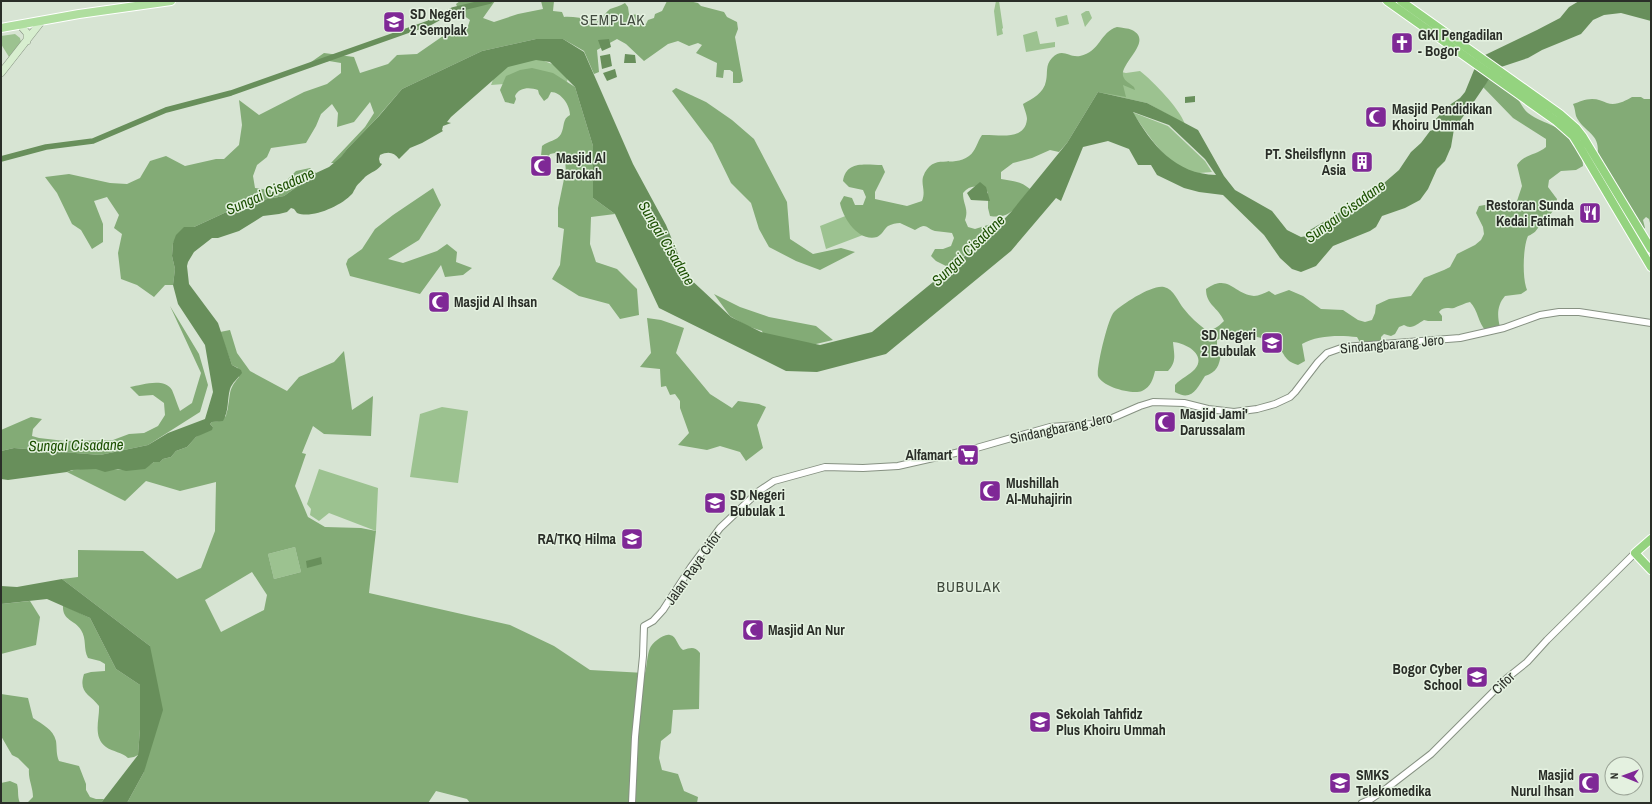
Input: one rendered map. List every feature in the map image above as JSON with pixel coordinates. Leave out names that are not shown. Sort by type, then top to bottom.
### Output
[{"type":"highway","points":[[1387,1],[1439,33],[1558,117],[1576,128],[1583,137],[1651,249]]},
{"type":"highway","points":[[1401,1],[1439,33]]},
{"type":"highway","points":[[1558,117],[1578,144],[1651,267]]},
{"type":"highway","points":[[1637,551],[1651,539]]},
{"type":"highway","points":[[1637,551],[1651,562]]},
{"type":"highway","points":[[1637,551],[1651,570]]},
{"type":"main road","points":[[1,28],[79,14],[171,1]]},
{"type":"main road","points":[[1,73],[41,22]]},
{"type":"main road","points":[[20,25],[26,34],[27,41]]},
{"type":"street","name":"Sindangbarang Jero","points":[[898,466],[973,449],[1050,427],[1084,425],[1099,422],[1152,402],[1184,403],[1208,409],[1234,412],[1257,409],[1275,404],[1290,397],[1327,353],[1344,347],[1460,338],[1504,328],[1540,315],[1559,312],[1579,312],[1651,323]]},
{"type":"street","name":"Jalan Raya Cifor","points":[[632,803],[635,737],[643,656],[644,626],[653,621],[663,610],[691,567],[720,528],[766,486],[774,481],[821,468],[898,466]]},
{"type":"street","name":"Cifor","points":[[1362,803],[1371,799],[1387,788],[1431,754],[1507,678],[1527,662],[1547,640],[1637,551]]},
{"type":"shaded area","points":[[460,1],[495,1],[483,18],[494,22],[518,14],[543,9],[541,1],[554,1],[553,11],[562,12],[564,17],[591,19],[600,18],[610,9],[625,3],[628,7],[629,14],[639,15],[641,23],[646,24],[648,20],[654,18],[655,14],[662,11],[667,1],[689,1],[698,3],[701,6],[724,12],[727,17],[737,22],[738,29],[735,37],[743,81],[740,83],[733,83],[733,72],[730,70],[724,70],[723,78],[716,77],[717,63],[696,53],[702,45],[698,43],[689,46],[678,41],[668,44],[644,61],[626,44],[617,39],[597,50],[599,72],[594,74],[584,51],[563,39],[536,39],[482,51],[402,89],[336,163],[331,163],[365,127],[374,113],[370,102],[354,122],[337,127],[338,113],[332,104],[321,114],[306,143],[271,148],[267,157],[257,165],[253,176],[255,188],[276,191],[296,171],[310,168],[316,173],[284,196],[246,203],[194,227],[185,227],[173,243],[172,256],[175,269],[173,285],[165,285],[154,297],[137,285],[121,279],[118,253],[122,234],[114,228],[119,215],[107,197],[94,201],[103,224],[103,242],[92,249],[81,230],[72,224],[57,193],[45,177],[69,174],[110,183],[127,184],[140,178],[150,161],[166,156],[185,166],[216,159],[224,159],[239,145],[242,125],[239,100],[259,115],[304,92],[327,84],[341,73],[341,63],[329,61],[304,67],[324,53],[354,57],[360,73],[388,64],[397,55],[417,54],[443,36],[455,35],[467,29],[470,20],[460,13],[456,4]]},
{"type":"shaded area","points":[[996,1],[999,1],[1003,28],[1003,34],[997,36],[994,11]]},
{"type":"shaded area","points":[[1089,11],[1092,18],[1085,27],[1081,14]]},
{"type":"shaded area","points":[[1067,15],[1069,24],[1057,27],[1055,18]]},
{"type":"shaded area","points":[[1117,27],[1127,28],[1138,35],[1138,46],[1123,71],[1124,78],[1134,87],[1135,90],[1123,85],[1126,97],[1098,92],[1067,143],[1059,152],[1050,150],[1032,158],[1013,163],[1001,172],[1001,179],[1020,183],[1030,189],[1014,210],[1004,216],[990,216],[988,208],[988,192],[975,186],[966,190],[963,193],[963,197],[966,209],[965,220],[968,227],[975,229],[991,224],[992,232],[950,268],[936,261],[931,256],[935,249],[943,249],[951,246],[954,238],[952,233],[935,231],[926,226],[922,226],[915,230],[898,223],[888,226],[877,237],[870,238],[852,228],[844,215],[840,203],[844,196],[852,198],[855,205],[863,205],[866,197],[863,190],[849,187],[843,181],[848,170],[858,165],[882,165],[885,172],[875,192],[875,199],[907,206],[922,201],[924,194],[923,177],[927,169],[937,162],[963,160],[973,152],[982,135],[1002,136],[1016,134],[1021,131],[1025,126],[1027,119],[1023,104],[1043,89],[1046,81],[1048,66],[1052,58],[1059,53],[1076,56],[1087,54],[1107,33]]},
{"type":"shaded area","points":[[1037,31],[1040,44],[1055,42],[1055,47],[1026,52],[1023,35]]},
{"type":"shaded area","points":[[15,34],[20,38],[21,42],[9,57],[1,44],[1,36]]},
{"type":"shaded area","points":[[536,58],[560,67],[568,77],[567,82],[545,74],[504,84],[491,85],[498,67]]},
{"type":"shaded area","points":[[532,68],[553,73],[575,87],[593,146],[593,198],[615,214],[591,217],[590,244],[596,262],[617,269],[637,289],[639,315],[620,319],[609,304],[579,296],[552,279],[560,265],[564,229],[558,227],[558,208],[566,175],[565,157],[555,156],[555,153],[550,154],[548,157],[541,156],[542,146],[555,140],[561,134],[565,121],[570,115],[570,111],[567,103],[555,93],[551,92],[548,98],[544,101],[538,90],[532,88],[522,89],[515,96],[516,99],[514,104],[505,102],[500,90],[506,76],[520,70]]},
{"type":"shaded area","points":[[1112,70],[1126,73],[1140,71],[1166,96],[1185,124],[1147,103],[1098,92]]},
{"type":"shaded area","points":[[1490,78],[1514,95],[1528,113],[1566,133],[1579,151],[1583,166],[1576,170],[1561,171],[1549,180],[1548,187],[1557,199],[1556,204],[1551,214],[1535,232],[1528,236],[1525,247],[1524,263],[1524,278],[1527,290],[1521,294],[1505,296],[1502,299],[1498,311],[1500,327],[1486,331],[1470,302],[1454,308],[1444,308],[1441,310],[1439,312],[1442,316],[1442,321],[1424,320],[1412,327],[1404,325],[1399,327],[1395,334],[1391,336],[1384,334],[1381,337],[1381,344],[1361,344],[1357,337],[1343,336],[1322,337],[1308,341],[1302,344],[1305,361],[1298,365],[1289,361],[1276,345],[1263,338],[1247,335],[1223,337],[1217,340],[1217,348],[1221,354],[1217,368],[1212,373],[1205,376],[1193,392],[1186,395],[1181,395],[1175,392],[1175,385],[1195,369],[1198,364],[1198,359],[1193,350],[1173,342],[1174,361],[1171,368],[1168,371],[1155,371],[1150,385],[1142,391],[1125,391],[1111,387],[1101,380],[1098,376],[1099,364],[1103,344],[1112,316],[1114,312],[1124,304],[1145,291],[1159,287],[1167,288],[1176,296],[1189,315],[1206,330],[1216,328],[1224,321],[1222,316],[1208,299],[1206,289],[1220,283],[1226,284],[1241,292],[1254,296],[1269,291],[1275,295],[1289,290],[1303,296],[1321,309],[1343,310],[1358,320],[1365,322],[1372,320],[1376,305],[1389,299],[1411,296],[1424,278],[1450,267],[1457,254],[1475,245],[1481,240],[1484,234],[1483,227],[1476,213],[1479,206],[1496,203],[1510,204],[1517,201],[1522,186],[1517,165],[1523,159],[1546,147],[1546,139],[1513,118],[1483,87]]},
{"type":"shaded area","points":[[676,88],[706,102],[732,120],[754,139],[787,202],[790,239],[813,254],[841,248],[855,252],[820,270],[796,261],[769,247],[759,229],[751,203],[731,183],[712,144],[672,91]]},
{"type":"shaded area","points":[[1632,97],[1651,99],[1651,227],[1649,219],[1646,217],[1643,220],[1645,228],[1642,230],[1634,221],[1636,215],[1631,214],[1596,160],[1598,151],[1595,139],[1579,122],[1573,104],[1592,99],[1614,104]]},
{"type":"shaded area","points":[[1132,112],[1168,126],[1205,161],[1212,172],[1193,172],[1174,162],[1151,139]]},
{"type":"shaded area","points":[[433,188],[441,205],[419,240],[388,259],[403,263],[437,251],[447,244],[457,252],[456,262],[472,268],[463,275],[445,277],[441,265],[420,294],[350,276],[346,264],[348,259],[362,249],[375,229]]},
{"type":"shaded area","points":[[853,213],[865,219],[863,235],[826,249],[820,226]]},
{"type":"shaded area","points":[[714,294],[740,307],[769,317],[816,326],[833,340],[816,344],[766,342],[762,331],[747,326],[730,316]]},
{"type":"shaded area","points":[[170,306],[199,354],[208,385],[200,412],[148,445],[100,455],[14,448],[1,451],[1,430],[31,417],[42,419],[33,429],[32,436],[65,441],[113,440],[129,434],[144,433],[158,426],[165,415],[164,403],[153,395],[139,396],[130,387],[152,383],[164,384],[172,390],[180,411],[192,403],[201,373]]},
{"type":"shaded area","points":[[647,318],[661,320],[684,328],[676,353],[710,394],[732,408],[738,401],[759,404],[766,407],[757,425],[763,448],[746,461],[740,452],[720,446],[707,450],[678,445],[689,433],[680,408],[680,401],[675,394],[670,395],[666,386],[661,387],[660,369],[640,367],[651,353]]},
{"type":"shaded area","points":[[230,330],[237,353],[250,371],[287,391],[299,377],[334,362],[344,351],[352,410],[373,396],[371,436],[324,434],[313,426],[302,453],[306,454],[295,486],[308,517],[325,527],[361,528],[376,531],[369,593],[510,625],[554,646],[590,670],[645,673],[651,646],[665,635],[674,637],[683,650],[692,648],[696,649],[700,653],[699,709],[673,710],[671,733],[661,741],[659,758],[662,770],[678,774],[684,791],[698,797],[697,803],[470,803],[467,799],[436,791],[428,803],[127,803],[144,772],[150,646],[62,579],[78,577],[78,550],[143,551],[177,579],[201,568],[215,531],[216,482],[180,491],[146,481],[125,501],[67,472],[87,469],[136,469],[154,462],[160,462],[163,459],[171,457],[176,451],[187,447],[196,437],[213,427],[210,424],[212,422],[219,421],[226,416],[231,388],[239,377],[238,368],[232,365],[220,332]],"holes":[[[295,547],[301,572],[274,579],[268,554]],[[252,572],[267,595],[264,610],[221,632],[205,600]]]},
{"type":"shaded area","points":[[442,407],[468,411],[458,483],[410,477],[420,414]]},
{"type":"shaded area","points":[[319,469],[378,488],[376,531],[329,513],[319,521],[310,515],[311,509],[307,504]]},
{"type":"shaded area","points":[[295,547],[301,572],[274,579],[268,554]]},
{"type":"shaded area","points":[[30,601],[40,617],[36,645],[1,654],[1,604]]},
{"type":"shaded area","points":[[63,605],[90,618],[116,669],[140,685],[140,729],[138,755],[134,757],[128,758],[123,754],[109,749],[99,738],[99,706],[86,693],[83,680],[84,674],[105,671],[105,664],[88,658],[83,633],[78,626],[66,617],[63,610]]},
{"type":"shaded area","points":[[1,694],[28,698],[33,718],[53,733],[55,737],[59,761],[79,766],[86,784],[86,790],[90,797],[104,799],[101,803],[27,803],[33,797],[29,769],[18,758],[12,755],[1,736]]},
{"type":"shaded area","points":[[10,781],[17,784],[20,803],[1,803],[1,783]]},
{"type":"water","name":"Sungai Cisadane","points":[[1579,1],[1651,1],[1651,21],[1621,13],[1604,15],[1593,20],[1581,34],[1542,50],[1528,58],[1501,67],[1490,78],[1454,129],[1451,147],[1445,161],[1437,169],[1428,189],[1420,200],[1405,208],[1382,216],[1376,227],[1370,231],[1333,246],[1316,266],[1301,272],[1292,269],[1280,258],[1264,235],[1223,195],[1199,192],[1184,188],[1157,175],[1151,165],[1138,165],[1129,149],[1108,141],[1083,147],[1061,201],[1056,198],[1011,251],[886,354],[817,372],[786,371],[659,308],[615,214],[593,198],[593,146],[575,87],[550,62],[536,60],[508,67],[451,117],[447,122],[451,123],[443,126],[443,131],[410,148],[399,159],[391,153],[380,155],[379,159],[380,163],[382,164],[381,166],[365,177],[352,194],[341,203],[318,213],[297,213],[291,208],[287,212],[263,216],[239,231],[218,238],[212,238],[194,252],[187,266],[189,284],[218,323],[232,365],[241,370],[242,373],[230,389],[226,413],[223,421],[212,422],[210,424],[213,427],[212,430],[196,437],[187,447],[176,451],[171,457],[163,459],[160,462],[154,462],[145,469],[126,471],[118,469],[105,472],[96,469],[72,470],[67,472],[8,480],[1,479],[1,451],[14,448],[100,455],[148,445],[168,433],[205,419],[213,392],[205,345],[178,304],[173,285],[175,269],[172,256],[173,243],[176,235],[184,227],[194,227],[246,203],[284,196],[316,173],[329,167],[341,157],[402,89],[482,51],[536,39],[563,39],[584,52],[633,164],[666,225],[687,276],[731,317],[761,332],[820,345],[872,332],[982,242],[1011,212],[1067,143],[1098,92],[1147,103],[1198,130],[1224,176],[1235,190],[1272,211],[1287,230],[1301,237],[1307,236],[1310,230],[1345,209],[1358,210],[1377,197],[1384,183],[1399,170],[1411,152],[1421,143],[1430,131],[1436,129],[1433,122],[1448,106],[1460,98],[1465,92],[1474,70],[1485,55],[1560,18],[1569,7]],"holes":[[[1133,112],[1169,125],[1205,159],[1216,175],[1188,169],[1166,156],[1148,136]]]},
{"type":"water","points":[[609,39],[611,47],[602,51],[598,40]]},
{"type":"water","points":[[610,54],[612,66],[602,69],[600,56]]},
{"type":"water","points":[[625,54],[635,55],[636,63],[624,63]]},
{"type":"water","points":[[615,69],[617,77],[607,81],[603,73]]},
{"type":"water","points":[[1195,96],[1195,102],[1185,103],[1185,97]]},
{"type":"water","points":[[980,182],[986,187],[990,201],[971,200],[967,193]]},
{"type":"water","points":[[321,557],[322,564],[307,568],[306,561]]},
{"type":"water","points":[[62,579],[150,646],[163,710],[144,772],[127,803],[101,803],[138,755],[140,729],[140,685],[116,669],[90,618],[47,599],[1,604],[1,586],[17,587]]},
{"type":"waterway","points":[[1,159],[46,147],[93,141],[166,110],[231,93],[429,23],[453,10],[490,1]]},
{"type":"place","name":"SD Negeri 2 Semplak","points":[[394,22]]},
{"type":"place","name":"GKI Pengadilan - Bogor","points":[[1402,43]]},
{"type":"place","name":"Masjid Pendidikan Khoiru Ummah","points":[[1376,117]]},
{"type":"place","name":"PT. Sheilsflynn Asia","points":[[1362,162]]},
{"type":"place","name":"Masjid Al Barokah","points":[[541,166]]},
{"type":"place","name":"Restoran Sunda Kedai Fatimah","points":[[1590,213]]},
{"type":"place","name":"Masjid Al Ihsan","points":[[439,302]]},
{"type":"place","name":"SD Negeri 2 Bubulak","points":[[1272,343]]},
{"type":"place","name":"Masjid Jami' Darussalam","points":[[1165,422]]},
{"type":"place","name":"Alfamart","points":[[968,455]]},
{"type":"place","name":"Mushillah Al-Muhajirin","points":[[990,491]]},
{"type":"place","name":"SD Negeri Bubulak 1","points":[[715,503]]},
{"type":"place","name":"RA/TKQ Hilma","points":[[632,539]]},
{"type":"place","name":"Masjid An Nur","points":[[753,630]]},
{"type":"place","name":"Bogor Cyber School","points":[[1477,677]]},
{"type":"place","name":"Sekolah Tahfidz Plus Khoiru Ummah","points":[[1040,722]]},
{"type":"place","name":"SMKS Telekomedika","points":[[1340,783]]},
{"type":"place","name":"Masjid Nurul Ihsan","points":[[1589,783]]},
{"type":"district","name":"SEMPLAK","points":[[613,19]]},
{"type":"district","name":"BUBULAK","points":[[969,586]]}]
